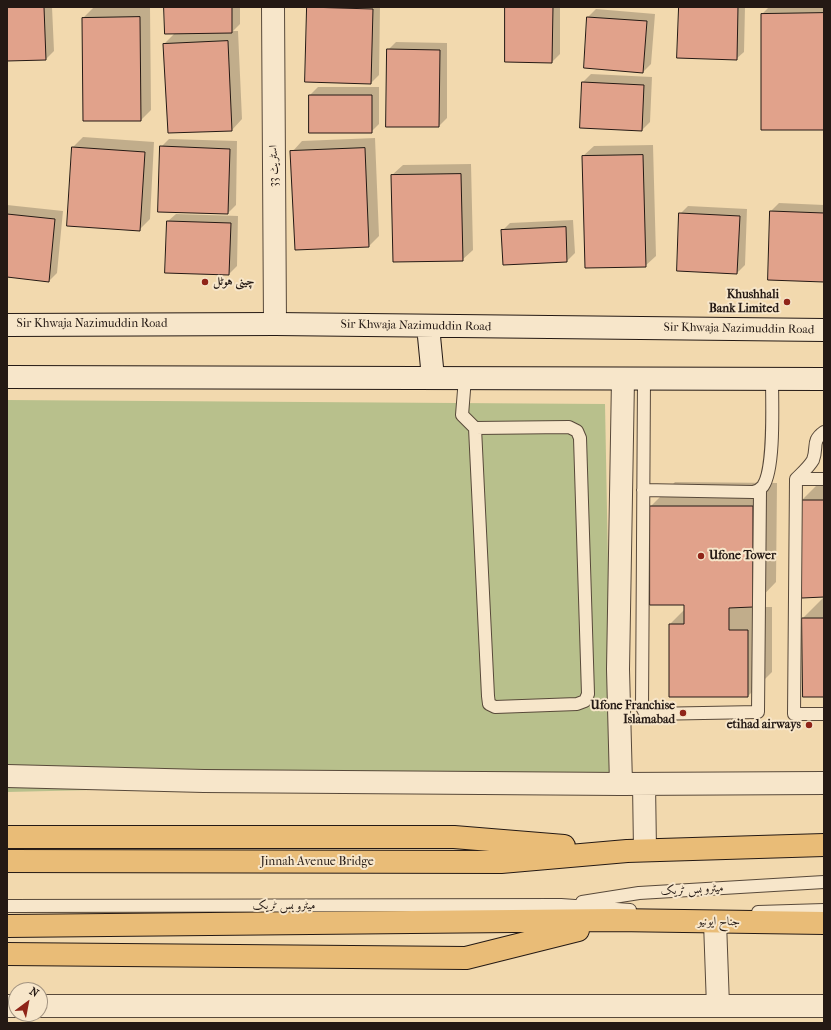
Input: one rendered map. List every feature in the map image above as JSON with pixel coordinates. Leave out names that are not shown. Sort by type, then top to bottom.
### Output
[{"type":"main road","points":[[7,837],[454,837],[636,850],[824,845]]},
{"type":"main road","name":"Jinnah Avenue Bridge","points":[[7,862],[501,862],[636,850]]},
{"type":"main road","points":[[7,926],[614,920]]},
{"type":"main road","points":[[7,954],[466,958],[614,920]]},
{"type":"main road","name":"جناح ایونیو","points":[[614,920],[824,923]]},
{"type":"street","name":"اسٹریٹ 33","points":[[273,7],[275,324]]},
{"type":"street","name":"Sir Khwaja Nazimuddin Road","points":[[7,325],[275,324],[824,330]]},
{"type":"street","points":[[428,326],[433,378]]},
{"type":"street","points":[[7,377],[824,379]]},
{"type":"street","points":[[621,784],[618,669],[633,379]]},
{"type":"street","points":[[7,776],[204,781],[621,784],[824,783]]},
{"type":"street","points":[[636,850],[644,784]]},
{"type":"street","points":[[715,922],[718,1006]]},
{"type":"street","points":[[48,1006],[824,1006]]},
{"type":"lane","points":[[465,378],[462,414],[475,428],[489,704],[495,707],[577,704],[585,701],[588,694],[580,438],[577,431],[569,427],[475,428]]},
{"type":"lane","points":[[633,379],[643,490],[642,707],[644,711],[649,714],[758,712],[760,490]]},
{"type":"lane","points":[[643,490],[753,492],[760,490],[769,474],[771,460],[772,379]]},
{"type":"lane","points":[[824,432],[818,436],[815,442],[815,452],[812,460],[796,479],[794,714],[824,714]]},
{"type":"lane","points":[[796,479],[824,479]]},
{"type":"lane","name":"میٹرو بس ٹریک","points":[[561,905],[639,893],[824,882]]},
{"type":"lane","name":"میٹرو بس ٹریک","points":[[7,906],[561,905],[672,913],[824,910]]},
{"type":"green space","points":[[7,400],[605,404],[612,778],[7,792]]},
{"type":"building","points":[[7,7],[44,7],[46,60],[7,61]]},
{"type":"building","points":[[164,7],[232,7],[232,33],[165,34]]},
{"type":"building","points":[[307,7],[373,9],[371,84],[305,82]]},
{"type":"building","points":[[505,7],[553,7],[552,63],[505,62]]},
{"type":"building","points":[[679,7],[738,7],[737,60],[677,58]]},
{"type":"building","points":[[824,13],[824,130],[761,130],[761,14]]},
{"type":"building","points":[[140,17],[141,121],[83,121],[82,18]]},
{"type":"building","points":[[587,17],[647,21],[643,73],[584,68]]},
{"type":"building","points":[[228,41],[232,131],[168,133],[163,44]]},
{"type":"building","points":[[387,49],[440,50],[439,127],[386,127]]},
{"type":"building","points":[[582,82],[644,85],[642,131],[580,128]]},
{"type":"building","points":[[309,95],[372,95],[372,133],[309,133]]},
{"type":"building","points":[[160,146],[230,149],[228,214],[158,212]]},
{"type":"building","points":[[72,147],[145,152],[140,231],[67,226]]},
{"type":"building","points":[[365,148],[369,247],[295,250],[290,151]]},
{"type":"building","points":[[643,155],[646,267],[585,268],[582,156]]},
{"type":"building","points":[[461,174],[463,261],[393,262],[391,175]]},
{"type":"building","points":[[770,211],[824,213],[824,282],[768,280]]},
{"type":"building","points":[[679,213],[740,216],[737,274],[677,271]]},
{"type":"building","points":[[7,214],[55,219],[49,282],[7,277]]},
{"type":"building","points":[[167,221],[231,223],[229,275],[165,273]]},
{"type":"building","points":[[566,227],[567,262],[503,265],[501,230]]},
{"type":"building","points":[[801,500],[824,500],[824,597],[802,598]]},
{"type":"building","name":"Ufone Tower","points":[[650,506],[753,506],[753,607],[729,608],[729,630],[748,630],[748,697],[669,697],[669,624],[684,624],[684,605],[650,605]]},
{"type":"building","points":[[802,618],[824,618],[824,697],[803,697]]},
{"type":"place","name":"چینی ہوٹل","points":[[205,282]]},
{"type":"place","name":"Khushhali Bank Limited","points":[[787,302]]},
{"type":"place","name":"Ufone Tower","points":[[701,556]]},
{"type":"place","name":"Ufone Franchise Islamabad","points":[[683,713]]},
{"type":"place","name":"etihad airways","points":[[809,725]]}]
